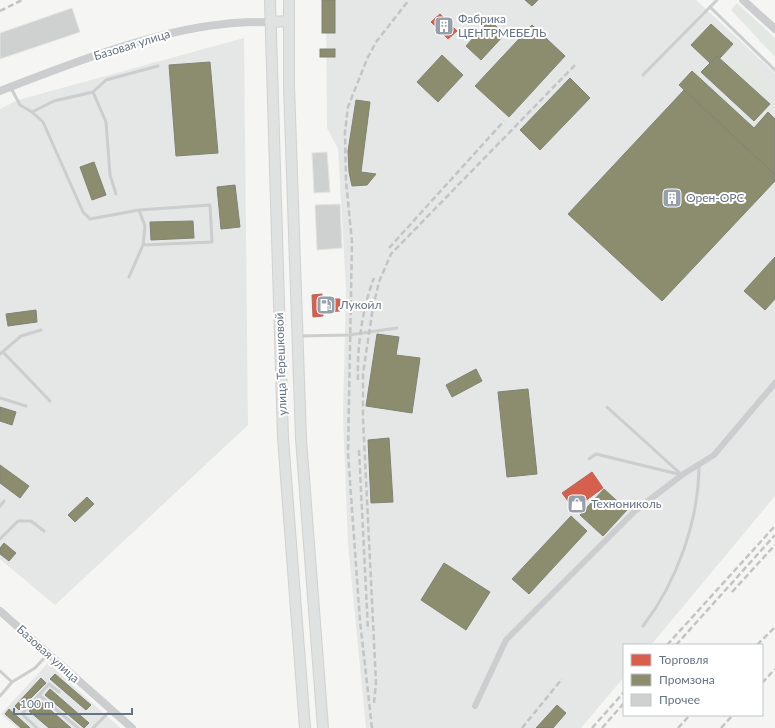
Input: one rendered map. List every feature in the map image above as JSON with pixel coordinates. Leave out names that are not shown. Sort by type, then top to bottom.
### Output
[{"type":"main road","name":"улица Терешковой","points":[[270,0],[283,438],[305,728]]},
{"type":"main road","name":"улица Терешковой","points":[[289,0],[290,94],[301,439],[323,728]]},
{"type":"main road","points":[[270,22],[289,21]]},
{"type":"main road","points":[[280,336],[297,336]]},
{"type":"street","points":[[743,0],[775,29]]},
{"type":"street","name":"Базовая улица","points":[[0,90],[129,45],[177,32],[223,24],[270,22]]},
{"type":"street","points":[[475,706],[506,640],[635,511],[682,475],[714,455],[775,383]]},
{"type":"street","name":"Базовая улица","points":[[0,611],[132,728]]},
{"type":"lane","points":[[643,75],[717,0]]},
{"type":"lane","points":[[710,7],[775,70]]},
{"type":"lane","points":[[32,112],[54,101],[93,92],[106,80],[158,66]]},
{"type":"lane","points":[[10,87],[20,105],[32,112],[43,122],[83,212],[90,219],[139,210],[210,205],[212,242],[143,245]]},
{"type":"lane","points":[[93,92],[106,122],[110,175],[116,194]]},
{"type":"lane","points":[[129,277],[143,245],[145,226],[139,210]]},
{"type":"lane","points":[[297,336],[349,335],[397,328]]},
{"type":"lane","points":[[41,330],[21,336],[1,353],[50,401]]},
{"type":"lane","points":[[0,398],[26,406]]},
{"type":"lane","points":[[607,407],[682,475]]},
{"type":"lane","points":[[589,459],[596,454],[682,475]]},
{"type":"lane","points":[[643,626],[671,580],[687,543],[699,486],[699,465]]},
{"type":"lane","points":[[0,506],[4,501]]},
{"type":"lane","points":[[0,539],[18,521],[31,520],[44,531]]},
{"type":"lane","points":[[0,696],[12,682],[35,668],[48,654]]},
{"type":"lane","points":[[0,671],[12,682]]},
{"type":"lane","points":[[38,728],[22,714],[49,684],[59,692]]},
{"type":"lane","points":[[39,695],[78,728]]},
{"type":"lane","points":[[93,728],[111,710]]},
{"type":"shaded area","points":[[326,0],[696,0],[775,73],[775,496],[652,644],[623,644],[623,678],[581,728],[366,728],[348,544],[343,416],[346,287],[338,149],[327,128]]},
{"type":"shaded area","points":[[737,3],[775,38],[775,57],[731,10]]},
{"type":"shaded area","points":[[244,38],[248,425],[55,605],[0,559],[0,109],[18,100]]},
{"type":"shaded area","points":[[733,52],[772,89],[763,98],[724,62]]},
{"type":"shaded area","points":[[48,663],[120,728],[17,728],[1,714]]},
{"type":"building: Торговля","name":"Фабрика ЦЕНТРМЕБЕЛЬ","points":[[440,14],[457,31],[448,39],[431,22]]},
{"type":"building: Торговля","name":"Лукойл","points":[[322,294],[322,299],[340,299],[340,311],[323,312],[323,316],[313,317],[312,295]]},
{"type":"building: Торговля","points":[[592,472],[603,488],[574,509],[562,493]]},
{"type":"building: Промзона","points":[[322,0],[335,0],[335,33],[322,33]]},
{"type":"building: Промзона","points":[[525,0],[538,0],[532,6]]},
{"type":"building: Промзона","points":[[489,20],[505,34],[481,60],[466,46]]},
{"type":"building: Промзона","points":[[711,24],[733,44],[720,58],[717,56],[710,63],[691,45]]},
{"type":"building: Промзона","points":[[532,25],[565,56],[509,117],[475,86]]},
{"type":"building: Промзона","points":[[320,49],[335,49],[335,57],[320,57]]},
{"type":"building: Промзона","points":[[442,55],[463,75],[438,102],[417,82]]},
{"type":"building: Промзона","points":[[717,56],[770,104],[754,121],[701,72]]},
{"type":"building: Промзона","points":[[210,62],[218,153],[176,156],[169,65]]},
{"type":"building: Промзона","points":[[692,71],[754,128],[768,112],[775,119],[775,175],[679,85]]},
{"type":"building: Промзона","points":[[570,78],[590,98],[540,150],[520,130]]},
{"type":"building: Промзона","name":"Орен-ОРС","points":[[684,90],[775,175],[775,181],[662,301],[568,214]]},
{"type":"building: Промзона","points":[[356,100],[370,102],[361,172],[376,174],[367,185],[352,186],[349,172],[348,151]]},
{"type":"building: Промзона","points":[[94,162],[106,195],[92,200],[80,167]]},
{"type":"building: Промзона","points":[[235,185],[240,227],[221,229],[217,187]]},
{"type":"building: Промзона","points":[[193,221],[194,238],[151,240],[150,222]]},
{"type":"building: Промзона","points":[[775,257],[775,299],[765,310],[744,291]]},
{"type":"building: Промзона","points":[[36,310],[37,322],[8,326],[6,314]]},
{"type":"building: Промзона","points":[[377,334],[399,337],[396,355],[420,358],[412,413],[366,406]]},
{"type":"building: Промзона","points":[[476,369],[482,381],[452,397],[446,385]]},
{"type":"building: Промзона","points":[[528,389],[537,474],[507,477],[498,392]]},
{"type":"building: Промзона","points":[[0,407],[16,412],[12,425],[0,421]]},
{"type":"building: Промзона","points":[[389,438],[393,502],[371,503],[368,440]]},
{"type":"building: Промзона","points":[[0,465],[29,486],[20,498],[0,483]]},
{"type":"building: Промзона","points":[[604,489],[627,510],[603,536],[580,515]]},
{"type":"building: Промзона","points":[[87,497],[94,504],[75,522],[68,515]]},
{"type":"building: Промзона","points":[[571,516],[587,531],[529,594],[512,579]]},
{"type":"building: Промзона","points":[[4,543],[16,553],[9,561],[0,554],[0,548]]},
{"type":"building: Промзона","points":[[444,563],[490,592],[466,630],[421,600]]},
{"type":"building: Промзона","points":[[55,674],[91,705],[86,710],[50,679]]},
{"type":"building: Промзона","points":[[41,678],[46,683],[19,710],[15,706]]},
{"type":"building: Промзона","points":[[50,689],[89,723],[84,728],[45,695]]},
{"type":"building: Промзона","points":[[39,700],[71,728],[49,728],[29,711]]},
{"type":"building: Промзона","points":[[557,705],[566,713],[553,728],[536,728]]},
{"type":"building: Промзона","points":[[9,709],[30,728],[21,728],[5,714]]},
{"type":"building: Прочее","points":[[72,8],[80,32],[0,59],[0,33]]},
{"type":"building: Прочее","points":[[327,152],[330,192],[314,193],[312,153]]},
{"type":"building: Прочее","points":[[340,204],[342,248],[317,250],[315,205]]},
{"type":"railway","points":[[0,11],[22,0]]},
{"type":"railway","points":[[372,728],[360,621],[348,453],[352,242],[346,181],[345,132],[348,107],[367,59],[376,42],[409,0]]},
{"type":"railway","points":[[374,703],[376,683],[363,419],[363,374],[373,307],[379,282],[391,254],[576,64]]},
{"type":"railway","points":[[389,248],[504,121]]},
{"type":"railway","points":[[358,380],[358,354],[363,315],[374,278]]},
{"type":"railway","points":[[359,450],[368,630]]},
{"type":"railway","points":[[668,644],[775,526]]},
{"type":"railway","points":[[677,644],[775,535]]},
{"type":"railway","points":[[732,592],[775,545]]},
{"type":"railway","points":[[758,644],[775,627]]},
{"type":"railway","points":[[763,682],[775,669]]},
{"type":"railway","points":[[522,728],[562,679]]},
{"type":"railway","points":[[592,728],[623,693]]},
{"type":"railway","points":[[602,728],[623,704]]},
{"type":"railway","points":[[678,728],[689,716]]},
{"type":"railway","points":[[721,728],[732,716]]},
{"type":"place","name":"Фабрика ЦЕНТРМЕБЕЛЬ","points":[[444,26]]},
{"type":"place","name":"Орен-ОРС","points":[[672,198]]},
{"type":"place","name":"Лукойл","points":[[326,305]]},
{"type":"place","name":"Технониколь","points":[[577,504]]}]
